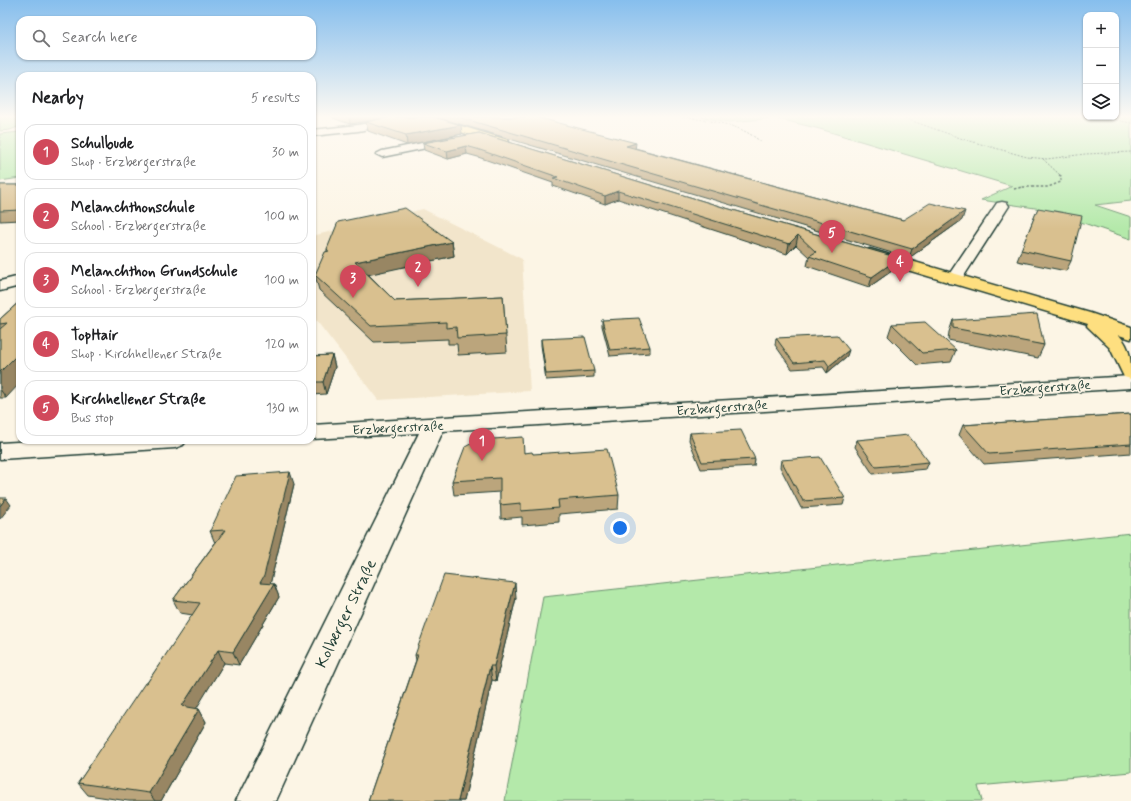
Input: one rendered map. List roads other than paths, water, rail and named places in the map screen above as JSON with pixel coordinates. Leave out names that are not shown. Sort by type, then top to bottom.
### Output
[{"type":"main road","points":[[857,250],[1084,317],[1131,333]]},
{"type":"main road","points":[[1084,317],[1119,345],[1131,373]]},
{"type":"street","points":[[954,279],[1002,206]]},
{"type":"street","points":[[0,286],[16,282]]},
{"type":"street","name":"Erzbergerstraße","points":[[316,432],[1131,382]]},
{"type":"street","name":"Kolberger Straße","points":[[256,801],[435,424]]},
{"type":"street","points":[[0,451],[111,444]]},
{"type":"place","name":"Kirchhellener Straße","points":[[832,253]]},
{"type":"place","name":"TopHair","points":[[900,282]]},
{"type":"place","name":"Melanchthonschule","points":[[418,287]]},
{"type":"place","name":"Melanchthon Grundschule","points":[[353,298]]},
{"type":"place","name":"Schulbude","points":[[482,461]]}]
